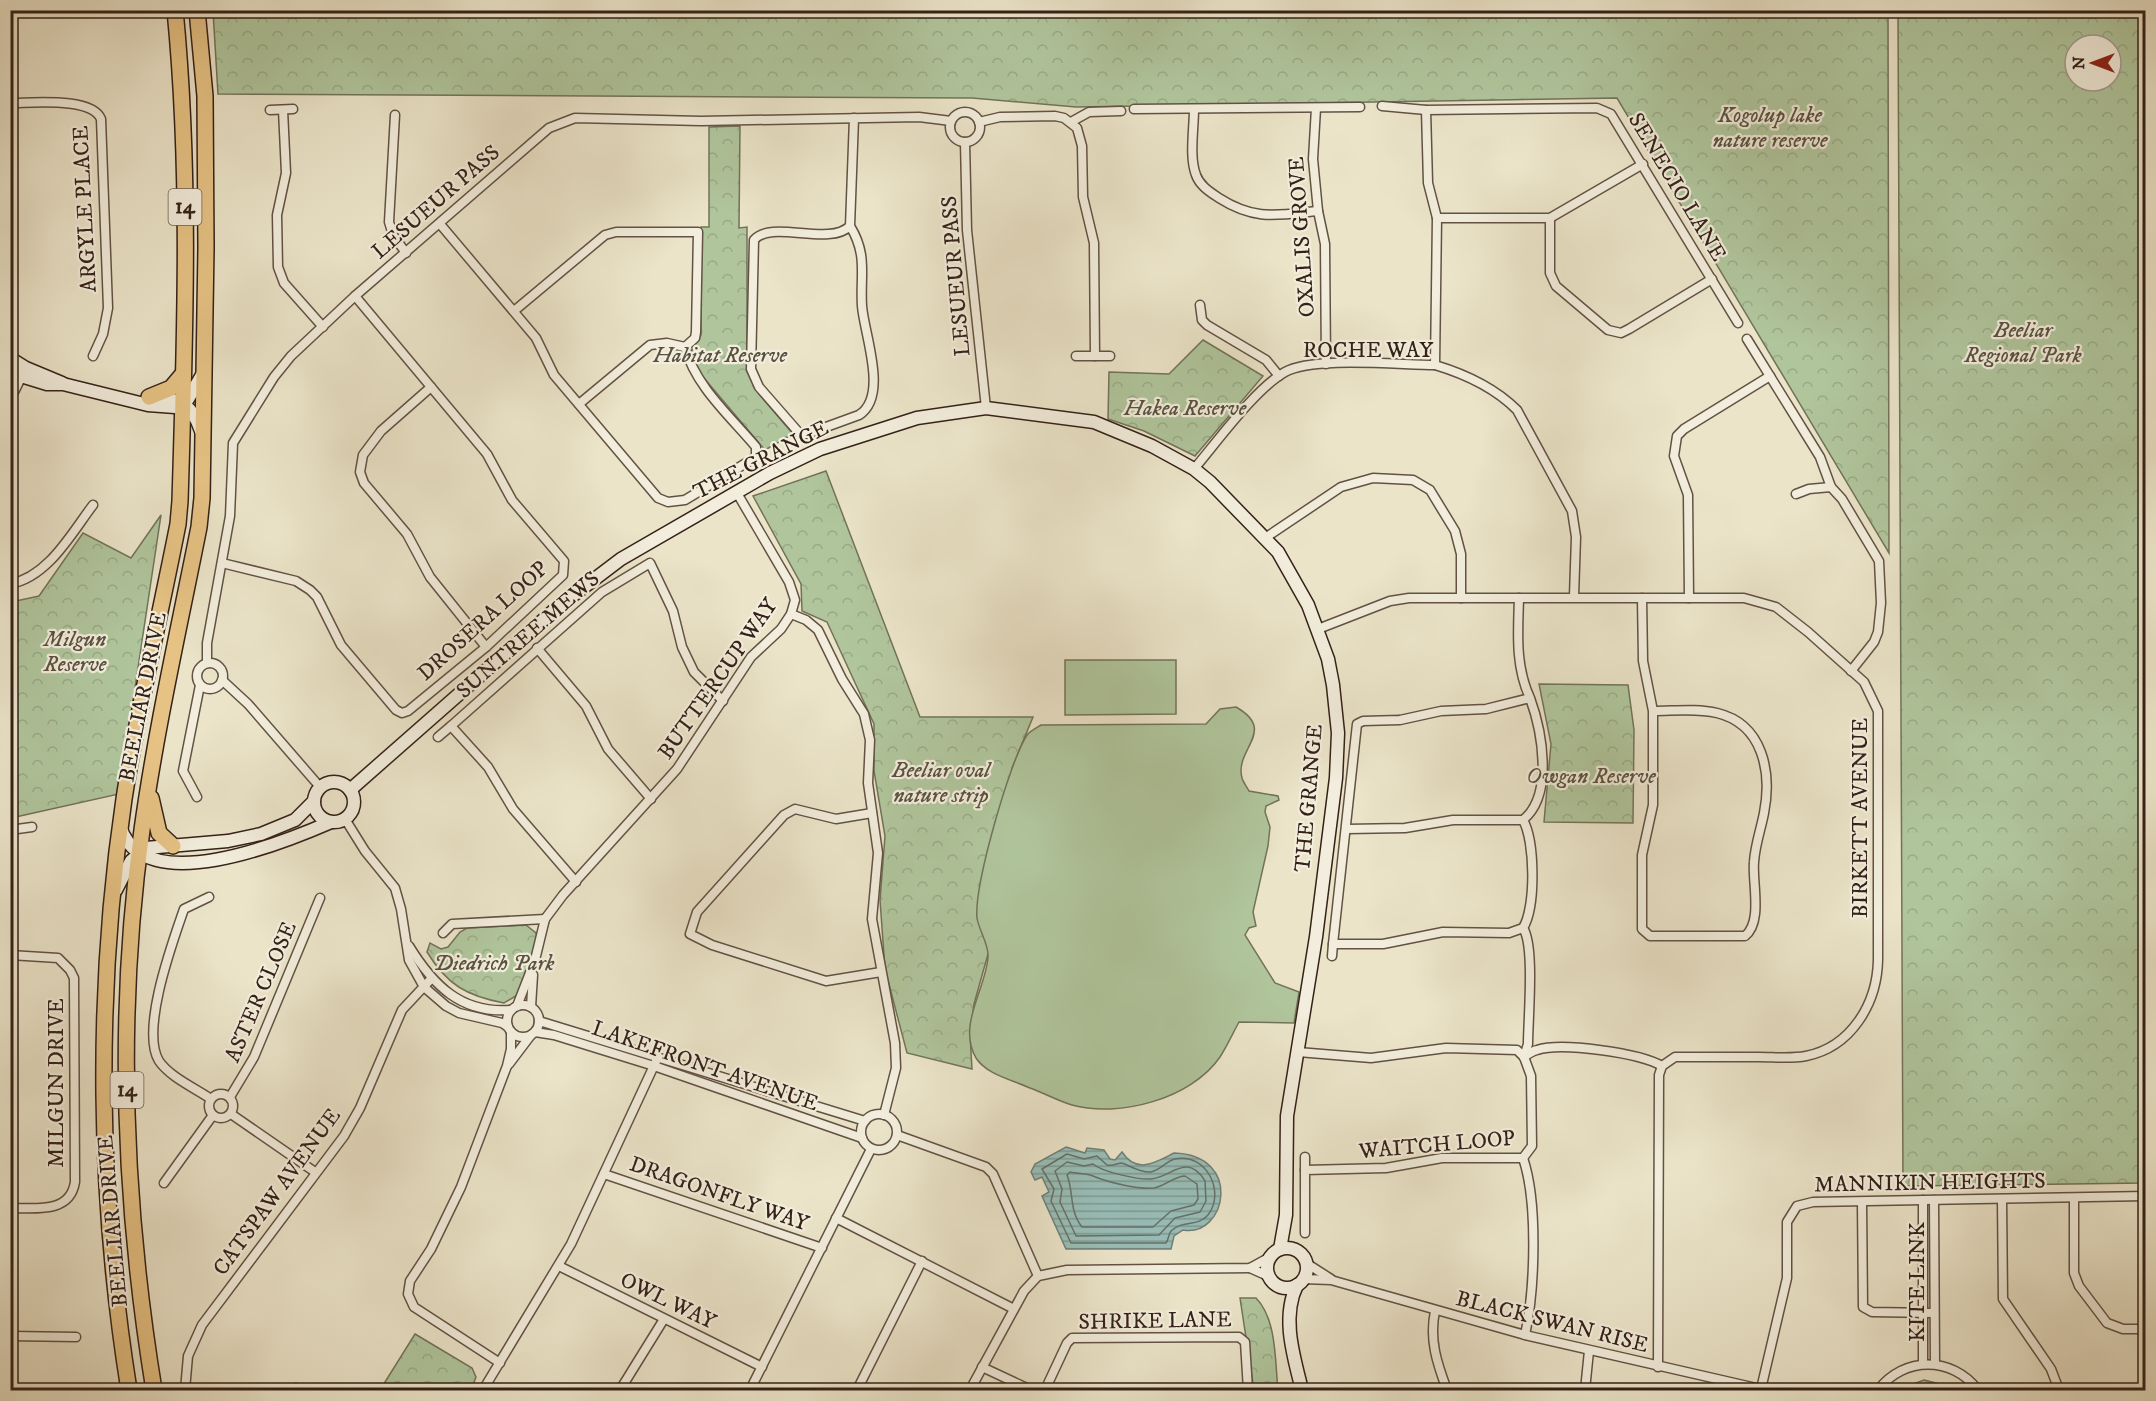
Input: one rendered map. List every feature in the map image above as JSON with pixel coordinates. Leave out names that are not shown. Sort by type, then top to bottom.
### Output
[{"type":"highway","name":"BEELIAR DRIVE","points":[[129,1390],[116,1298],[106,1137],[105,1031],[113,897],[120,826],[142,696],[178,524],[182,403],[184,131],[175,10]]},
{"type":"highway","name":"BEELIAR DRIVE","points":[[154,1390],[134,1233],[128,1131],[126,1022],[139,853],[160,717],[199,527],[204,441],[205,96],[197,10]]},
{"type":"highway","points":[[149,397],[171,388],[182,375]]},
{"type":"highway","points":[[149,789],[159,832],[173,846]]},
{"type":"street","name":"ARGYLE PLACE","points":[[10,103],[83,105],[95,110],[101,119],[108,308],[104,334],[93,356]]},
{"type":"street","name":"SENECIO LANE","points":[[1382,106],[1426,111],[1597,108],[1611,114],[1738,323]]},
{"type":"street","points":[[1134,109],[1360,107]]},
{"type":"street","name":"OXALIS GROVE","points":[[1316,108],[1313,159],[1325,258],[1326,364]]},
{"type":"street","points":[[270,111],[288,110],[285,173],[277,215],[278,267],[284,283],[323,327]]},
{"type":"street","points":[[1194,110],[1194,165],[1196,174],[1206,189],[1237,209],[1254,215],[1318,211]]},
{"type":"street","points":[[1071,122],[1089,112],[1120,111]]},
{"type":"street","points":[[1426,111],[1428,183],[1437,218],[1435,365]]},
{"type":"street","name":"LESUEUR PASS","points":[[207,663],[207,643],[230,516],[232,450],[236,437],[282,366],[355,296],[549,128],[575,118],[701,121],[934,117],[951,122],[962,112],[975,116],[979,123]]},
{"type":"street","points":[[395,115],[389,222],[393,235],[406,253]]},
{"type":"street","points":[[951,122],[953,136],[965,142],[977,135],[979,123],[1000,117],[1055,116],[1071,122],[1077,128],[1082,146],[1083,197],[1095,243],[1095,356]]},
{"type":"street","points":[[850,226],[837,233],[765,233],[754,240],[751,369],[759,387],[800,434],[807,434],[860,416],[865,412],[870,401],[873,363],[862,305],[863,255],[850,226],[854,118]]},
{"type":"street","name":"LESUEUR PASS","points":[[965,142],[967,230],[986,408]]},
{"type":"street","points":[[1437,218],[1550,218],[1642,164]]},
{"type":"street","points":[[1550,218],[1552,280],[1563,294],[1608,330],[1621,333],[1712,279]]},
{"type":"street","points":[[440,224],[536,338],[554,375],[653,494],[668,502],[685,500],[753,460],[757,452],[756,447],[694,373],[685,347]]},
{"type":"street","points":[[514,311],[605,235],[616,232],[698,232],[696,332],[694,338],[685,347]]},
{"type":"street","name":"DROSERA LOOP","points":[[222,563],[296,581],[310,590],[317,597],[341,645],[396,710],[402,713],[408,711],[486,647],[563,575],[565,565],[512,500],[487,454],[355,296]]},
{"type":"street","points":[[1200,305],[1202,320],[1207,325],[1266,360],[1279,376]]},
{"type":"street","points":[[1747,339],[1820,457],[1831,487],[1842,499],[1879,561],[1881,603],[1878,632],[1874,642],[1851,671]]},
{"type":"street","points":[[579,404],[650,345],[667,343],[685,347]]},
{"type":"street","points":[[1076,356],[1110,356]]},
{"type":"street","points":[[10,358],[19,371],[47,384],[63,384],[176,408],[197,388],[205,365]]},
{"type":"street","name":"ROCHE WAY","points":[[1194,468],[1255,399],[1279,376],[1304,366],[1326,364],[1435,365],[1481,383],[1507,400],[1517,410],[1572,511],[1576,537],[1574,596]]},
{"type":"street","points":[[10,400],[19,371]]},
{"type":"street","points":[[1689,598],[1688,495],[1674,456],[1677,435],[1770,376]]},
{"type":"street","points":[[432,387],[381,431],[363,454],[360,471],[364,483],[407,534],[430,577],[486,647]]},
{"type":"street","points":[[121,396],[176,399],[195,416],[204,441]]},
{"type":"street","name":"THE GRANGE","points":[[350,790],[559,606],[621,559],[820,448],[917,418],[986,408],[1094,422],[1152,446],[1194,468],[1225,495],[1265,538],[1299,584],[1318,629],[1333,686],[1338,752],[1330,831],[1287,1116],[1286,1215],[1275,1253]]},
{"type":"street","points":[[1265,538],[1341,487],[1373,478],[1413,480],[1430,490],[1455,531],[1461,554],[1461,598]]},
{"type":"street","points":[[1796,494],[1809,489],[1831,487]]},
{"type":"street","name":"BUTTERCUP WAY","points":[[531,1007],[535,960],[544,919],[677,769],[751,657],[781,629],[791,614],[795,600],[789,582],[737,493]]},
{"type":"street","points":[[10,585],[31,579],[42,569],[93,505]]},
{"type":"street","name":"SUNTREE MEWS","points":[[438,736],[602,592],[650,563],[672,611],[682,647],[694,672],[723,701]]},
{"type":"street","name":"BIRKETT AVENUE","points":[[1318,629],[1390,601],[1574,596],[1744,598],[1776,607],[1871,691],[1878,711],[1878,960],[1876,990],[1869,1004],[1851,1031],[1830,1047],[1818,1052],[1794,1057],[1676,1057],[1662,1066]]},
{"type":"street","points":[[1347,829],[1405,828],[1453,820],[1523,820],[1535,807],[1542,771],[1541,735],[1530,698],[1522,682],[1518,651],[1519,598]]},
{"type":"street","points":[[1642,598],[1643,661],[1653,711],[1653,805],[1642,855],[1642,926],[1644,933],[1650,936],[1738,937],[1750,932],[1754,920],[1754,857],[1765,810],[1765,765],[1758,742],[1743,726],[1724,715],[1704,711],[1653,711]]},
{"type":"street","points":[[791,614],[806,620],[818,630],[842,679],[864,714],[870,740],[868,783],[878,853],[872,919],[895,1043],[896,1068],[884,1114]]},
{"type":"street","points":[[537,648],[586,706],[608,749],[651,799]]},
{"type":"street","points":[[197,797],[183,771],[200,685],[197,672],[207,663],[219,667],[222,680],[248,704],[320,787]]},
{"type":"street","points":[[200,685],[212,689],[222,680]]},
{"type":"street","points":[[1332,956],[1356,726],[1359,722],[1400,720],[1441,711],[1486,709],[1530,698]]},
{"type":"street","name":"SUNTREE MEWS","points":[[451,726],[488,767],[513,809],[576,882]]},
{"type":"street","points":[[113,897],[124,871],[139,853],[153,845],[173,846],[228,841],[261,834],[295,820],[314,801],[320,787],[332,782],[339,783],[350,790],[354,802],[345,819]]},
{"type":"street","points":[[314,801],[316,813],[331,822]]},
{"type":"street","points":[[872,813],[836,819],[795,809],[784,815],[697,912],[690,934],[712,945],[826,981],[881,972]]},
{"type":"street","points":[[120,826],[123,834],[139,853],[153,861],[223,858],[273,845],[331,822],[345,819]]},
{"type":"street","points":[[345,819],[365,851],[394,888],[401,909],[412,968],[424,987],[446,1006],[459,1012],[502,1023],[522,1037],[533,1033]]},
{"type":"street","points":[[1333,944],[1383,944],[1443,932],[1509,933],[1523,928],[1530,912],[1531,843],[1523,820]]},
{"type":"street","points":[[10,830],[32,827]]},
{"type":"street","points":[[209,897],[184,909],[158,996],[153,1045],[165,1068],[211,1099]]},
{"type":"street","name":"ASTER CLOSE","points":[[230,1097],[254,1057],[320,898]]},
{"type":"street","points":[[443,933],[452,924],[544,919]]},
{"type":"street","points":[[1523,928],[1527,934],[1530,951],[1528,1044],[1524,1057]]},
{"type":"street","points":[[406,940],[432,980],[446,992],[472,1006],[495,1011],[531,1007],[537,1013],[539,1021],[533,1033],[507,1066]]},
{"type":"street","name":"MILGUN DRIVE","points":[[10,955],[58,958],[70,970],[74,978],[75,1182],[70,1196],[57,1206],[10,1208]]},
{"type":"street","name":"BUTTERCUP WAY","points":[[514,1008],[535,960]]},
{"type":"street","name":"CATSPAW AVENUE","points":[[185,1390],[188,1356],[202,1324],[344,1136],[360,1108],[402,1010],[432,980]]},
{"type":"street","points":[[500,1363],[414,1307],[408,1293],[410,1281],[431,1249],[461,1187],[507,1066],[512,1049],[507,1018],[514,1008]]},
{"type":"street","name":"LAKEFRONT AVENUE","points":[[539,1021],[865,1121]]},
{"type":"street","name":"LAKEFRONT AVENUE","points":[[533,1033],[554,1035],[654,1066],[862,1138]]},
{"type":"street","points":[[1298,1052],[1371,1058],[1446,1048],[1511,1048],[1524,1057]]},
{"type":"street","points":[[1524,1057],[1537,1050],[1572,1048],[1641,1057],[1662,1066],[1659,1075],[1658,1367]]},
{"type":"street","points":[[483,1390],[559,1266],[658,1057]]},
{"type":"street","name":"WAITCH LOOP","points":[[1305,1170],[1386,1168],[1442,1158],[1523,1158],[1531,1150],[1532,1138],[1531,1076],[1524,1057]]},
{"type":"street","points":[[218,1094],[230,1097],[233,1103],[231,1114],[220,1118],[213,1115],[209,1108],[211,1099],[218,1094]]},
{"type":"street","points":[[231,1114],[315,1172]]},
{"type":"street","points":[[878,1114],[884,1114],[895,1124],[897,1135],[893,1144],[886,1149],[871,1149],[862,1138],[861,1130],[865,1121],[878,1114]]},
{"type":"street","points":[[164,1183],[213,1115]]},
{"type":"street","points":[[897,1135],[986,1167],[993,1174],[1038,1276]]},
{"type":"street","points":[[750,1390],[871,1149]]},
{"type":"street","points":[[1305,1157],[1305,1233]]},
{"type":"street","points":[[1523,1158],[1532,1188],[1531,1306],[1525,1335]]},
{"type":"street","name":"DRAGONFLY WAY","points":[[604,1174],[822,1248]]},
{"type":"street","name":"MANNIKIN HEIGHTS","points":[[1763,1390],[1787,1278],[1786,1234],[1789,1216],[1797,1206],[1805,1203],[2145,1196]]},
{"type":"street","points":[[2074,1198],[2074,1273],[2079,1286],[2107,1323],[2124,1329],[2145,1329]]},
{"type":"street","points":[[2002,1199],[2003,1299],[2051,1369],[2059,1390]]},
{"type":"street","name":"KITE LINK","points":[[1923,1200],[1923,1364]]},
{"type":"street","name":"KITE LINK","points":[[1934,1200],[1935,1364]]},
{"type":"street","points":[[1862,1202],[1863,1307],[1872,1312],[1934,1313]]},
{"type":"street","name":"THE GRANGE","points":[[1286,1215],[1297,1250]]},
{"type":"street","points":[[836,1218],[1012,1308]]},
{"type":"street","points":[[1250,1268],[1275,1253],[1297,1250],[1306,1263],[1289,1311]]},
{"type":"street","points":[[1269,1276],[1267,1266],[1275,1253]]},
{"type":"street","points":[[856,1390],[922,1261]]},
{"type":"street","name":"BLACK SWAN RISE","points":[[1306,1263],[1331,1280],[1435,1311],[1589,1351],[1763,1390]]},
{"type":"street","name":"OWL WAY","points":[[559,1266],[762,1367]]},
{"type":"street","points":[[970,1390],[1012,1308],[1038,1276],[1067,1269],[1250,1268],[1269,1276],[1279,1286],[1289,1311],[1294,1355],[1302,1390]]},
{"type":"street","name":"BLACK SWAN RISE","points":[[1300,1282],[1331,1280]]},
{"type":"street","points":[[1279,1286],[1300,1282]]},
{"type":"street","points":[[1435,1311],[1432,1335],[1436,1361],[1447,1390]]},
{"type":"street","points":[[620,1390],[664,1319]]},
{"type":"street","points":[[10,1336],[76,1337]]},
{"type":"street","name":"SHRIKE LANE","points":[[1045,1390],[1067,1343],[1072,1338],[1239,1337],[1245,1342],[1248,1390]]},
{"type":"street","points":[[1586,1390],[1589,1351]]},
{"type":"street","points":[[1878,1390],[1896,1372],[1923,1364],[1935,1364],[1962,1375],[1978,1390]]},
{"type":"street","points":[[982,1367],[1031,1390]]},
{"type":"green space","name":"Kogolup lake nature reserve","points":[[213,11],[1888,11],[1889,553],[1617,98],[1076,107],[972,98],[218,94]]},
{"type":"green space","name":"Beeliar Regional Park","points":[[1898,11],[2145,11],[2145,1183],[1903,1186]]},
{"type":"green space","name":"Habitat Reserve","points":[[740,126],[739,228],[747,227],[747,354],[751,378],[759,394],[793,434],[765,450],[692,364],[691,352],[701,335],[701,227],[709,227],[709,127]]},
{"type":"green space","name":"Hakea Reserve","points":[[1203,340],[1263,376],[1195,456],[1144,431],[1108,419],[1109,372],[1169,374]]},
{"type":"green space","name":"Beeliar oval nature strip","points":[[826,471],[920,717],[1033,717],[1012,768],[988,954],[974,1004],[970,1034],[972,1069],[907,1053],[885,969],[880,900],[885,836],[874,771],[874,724],[827,622],[802,611],[801,584],[753,496]]},
{"type":"green space","name":"Milgun Reserve","points":[[161,515],[119,794],[11,818],[11,602],[39,596],[83,533],[131,558]]},
{"type":"green space","points":[[1065,660],[1176,660],[1176,714],[1065,715]]},
{"type":"green space","name":"Owgan Reserve","points":[[1539,684],[1628,685],[1634,730],[1633,823],[1544,822],[1551,744]]},
{"type":"green space","points":[[1236,707],[1254,724],[1252,741],[1241,768],[1243,781],[1249,791],[1278,796],[1279,800],[1266,806],[1265,812],[1270,827],[1253,912],[1256,926],[1249,928],[1245,935],[1275,983],[1299,992],[1294,1023],[1239,1022],[1220,1057],[1207,1072],[1173,1094],[1132,1107],[1111,1109],[1072,1105],[987,1069],[976,1058],[971,1045],[970,1033],[974,1007],[988,957],[977,918],[978,902],[987,853],[1002,797],[1027,735],[1041,725],[1206,724],[1220,709]]},
{"type":"green space","name":"Diedrich Park","points":[[526,925],[536,933],[538,945],[521,993],[504,1003],[479,997],[459,987],[442,973],[427,952],[430,943],[441,949],[448,947],[460,932],[467,928]]},
{"type":"green space","points":[[1240,1298],[1256,1298],[1268,1317],[1274,1341],[1278,1390],[1254,1390]]},
{"type":"green space","points":[[415,1334],[472,1368],[476,1377],[471,1390],[380,1390]]},
{"type":"green space","points":[[1924,1380],[1952,1387],[1957,1390],[1897,1390]]},
{"type":"water","points":[[1066,1147],[1085,1153],[1087,1148],[1104,1150],[1110,1159],[1115,1160],[1122,1152],[1128,1159],[1140,1165],[1154,1163],[1174,1153],[1196,1157],[1211,1167],[1219,1180],[1221,1195],[1218,1210],[1210,1222],[1198,1229],[1183,1230],[1174,1236],[1171,1249],[1066,1249],[1042,1196],[1049,1192],[1042,1177],[1035,1180],[1031,1172],[1035,1164]]}]
